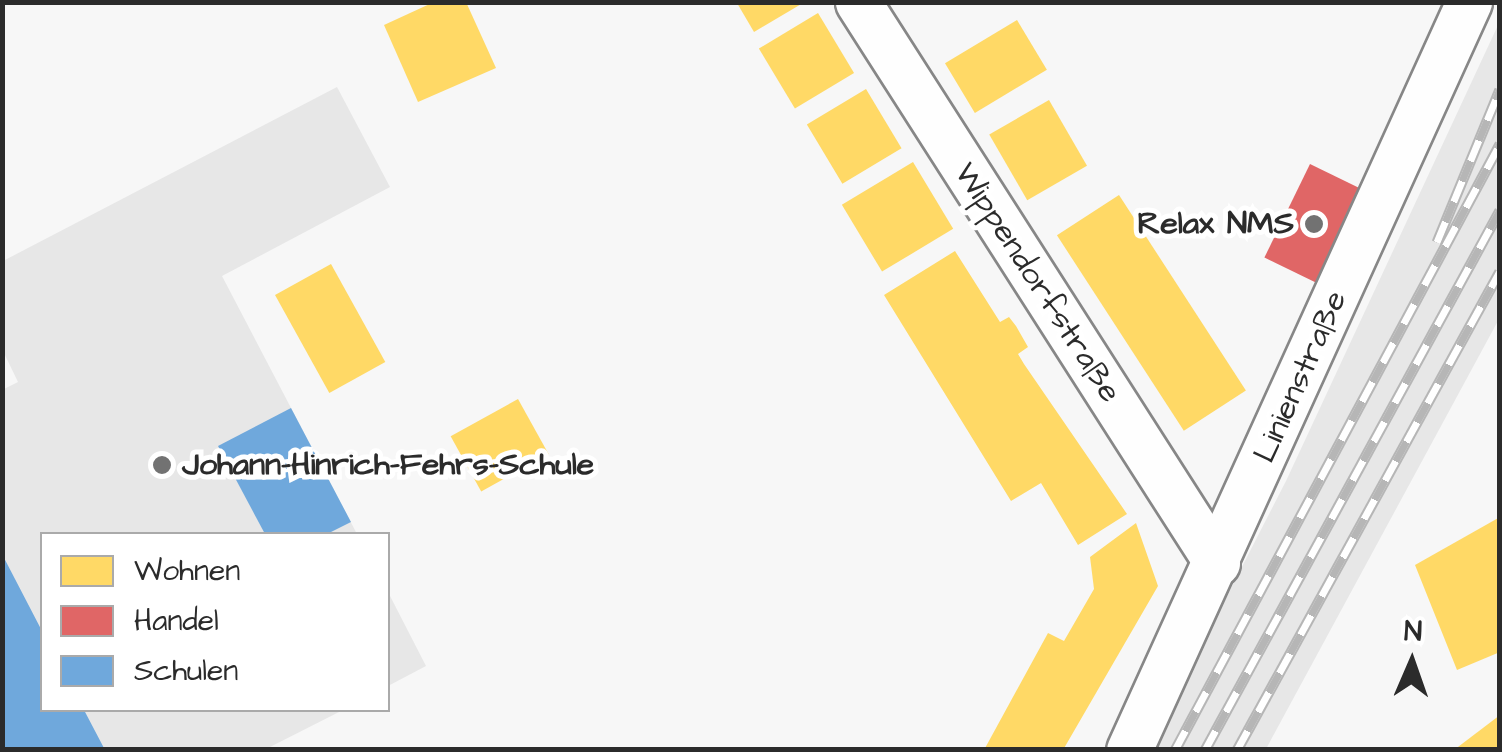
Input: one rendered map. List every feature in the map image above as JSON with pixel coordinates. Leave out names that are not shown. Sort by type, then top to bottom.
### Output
[{"type":"street","name":"Wippendorfstraße","points":[[858,2],[1217,563]]},
{"type":"street","name":"Linienstraße","points":[[1129,750],[1470,2]]},
{"type":"shaded area","points":[[1499,23],[1499,319],[1266,749],[1148,750],[1286,481]]},
{"type":"shaded area","name":"Johann-Hinrich-Fehrs-Schule","points":[[337,87],[390,187],[222,276],[356,532],[40,532],[40,712],[339,712],[266,749],[3,749],[2,390],[18,382],[3,351],[3,261]]},
{"type":"shaded area","points":[[390,596],[426,666],[390,685]]},
{"type":"building: Wohnen","points":[[434,2],[466,2],[496,68],[418,102],[384,25]]},
{"type":"building: Wohnen","points":[[737,3],[803,3],[754,32]]},
{"type":"building: Wohnen","points":[[818,13],[854,73],[795,109],[759,49]]},
{"type":"building: Wohnen","points":[[1017,20],[1047,70],[975,113],[945,63]]},
{"type":"building: Wohnen","points":[[866,89],[902,148],[842,184],[807,125]]},
{"type":"building: Wohnen","points":[[1049,100],[1087,166],[1027,200],[989,134]]},
{"type":"building: Wohnen","points":[[913,162],[953,229],[882,272],[842,205]]},
{"type":"building: Wohnen","points":[[1119,195],[1246,390],[1184,431],[1057,235]]},
{"type":"building: Wohnen","points":[[955,251],[1000,322],[1009,317],[1016,326],[1028,347],[1018,354],[1127,514],[1078,545],[1041,483],[1011,501],[884,295]]},
{"type":"building: Wohnen","points":[[331,264],[385,362],[329,393],[275,295]]},
{"type":"building: Wohnen","points":[[518,399],[549,454],[481,491],[451,436]]},
{"type":"building: Wohnen","points":[[1500,517],[1500,652],[1457,670],[1415,565]]},
{"type":"building: Wohnen","points":[[1136,523],[1158,586],[1063,750],[984,750],[1048,633],[1064,641],[1094,589],[1090,557]]},
{"type":"building: Wohnen","points":[[1500,715],[1500,750],[1454,750]]},
{"type":"building: Handel","name":"Relax NMS","points":[[1310,164],[1364,190],[1318,284],[1264,257]]},
{"type":"building: Schulen","points":[[291,408],[351,522],[331,532],[264,532],[218,446]]},
{"type":"building: Schulen","points":[[2,554],[40,627],[40,712],[85,712],[105,750],[2,750]]},
{"type":"railway","points":[[1437,242],[1500,89]]},
{"type":"railway","points":[[1175,750],[1500,144]]},
{"type":"railway","points":[[1205,750],[1500,210]]},
{"type":"railway","points":[[1237,750],[1500,271]]},
{"type":"place","name":"Relax NMS","points":[[1314,224]]},
{"type":"place","name":"Johann-Hinrich-Fehrs-Schule","points":[[162,465]]}]
